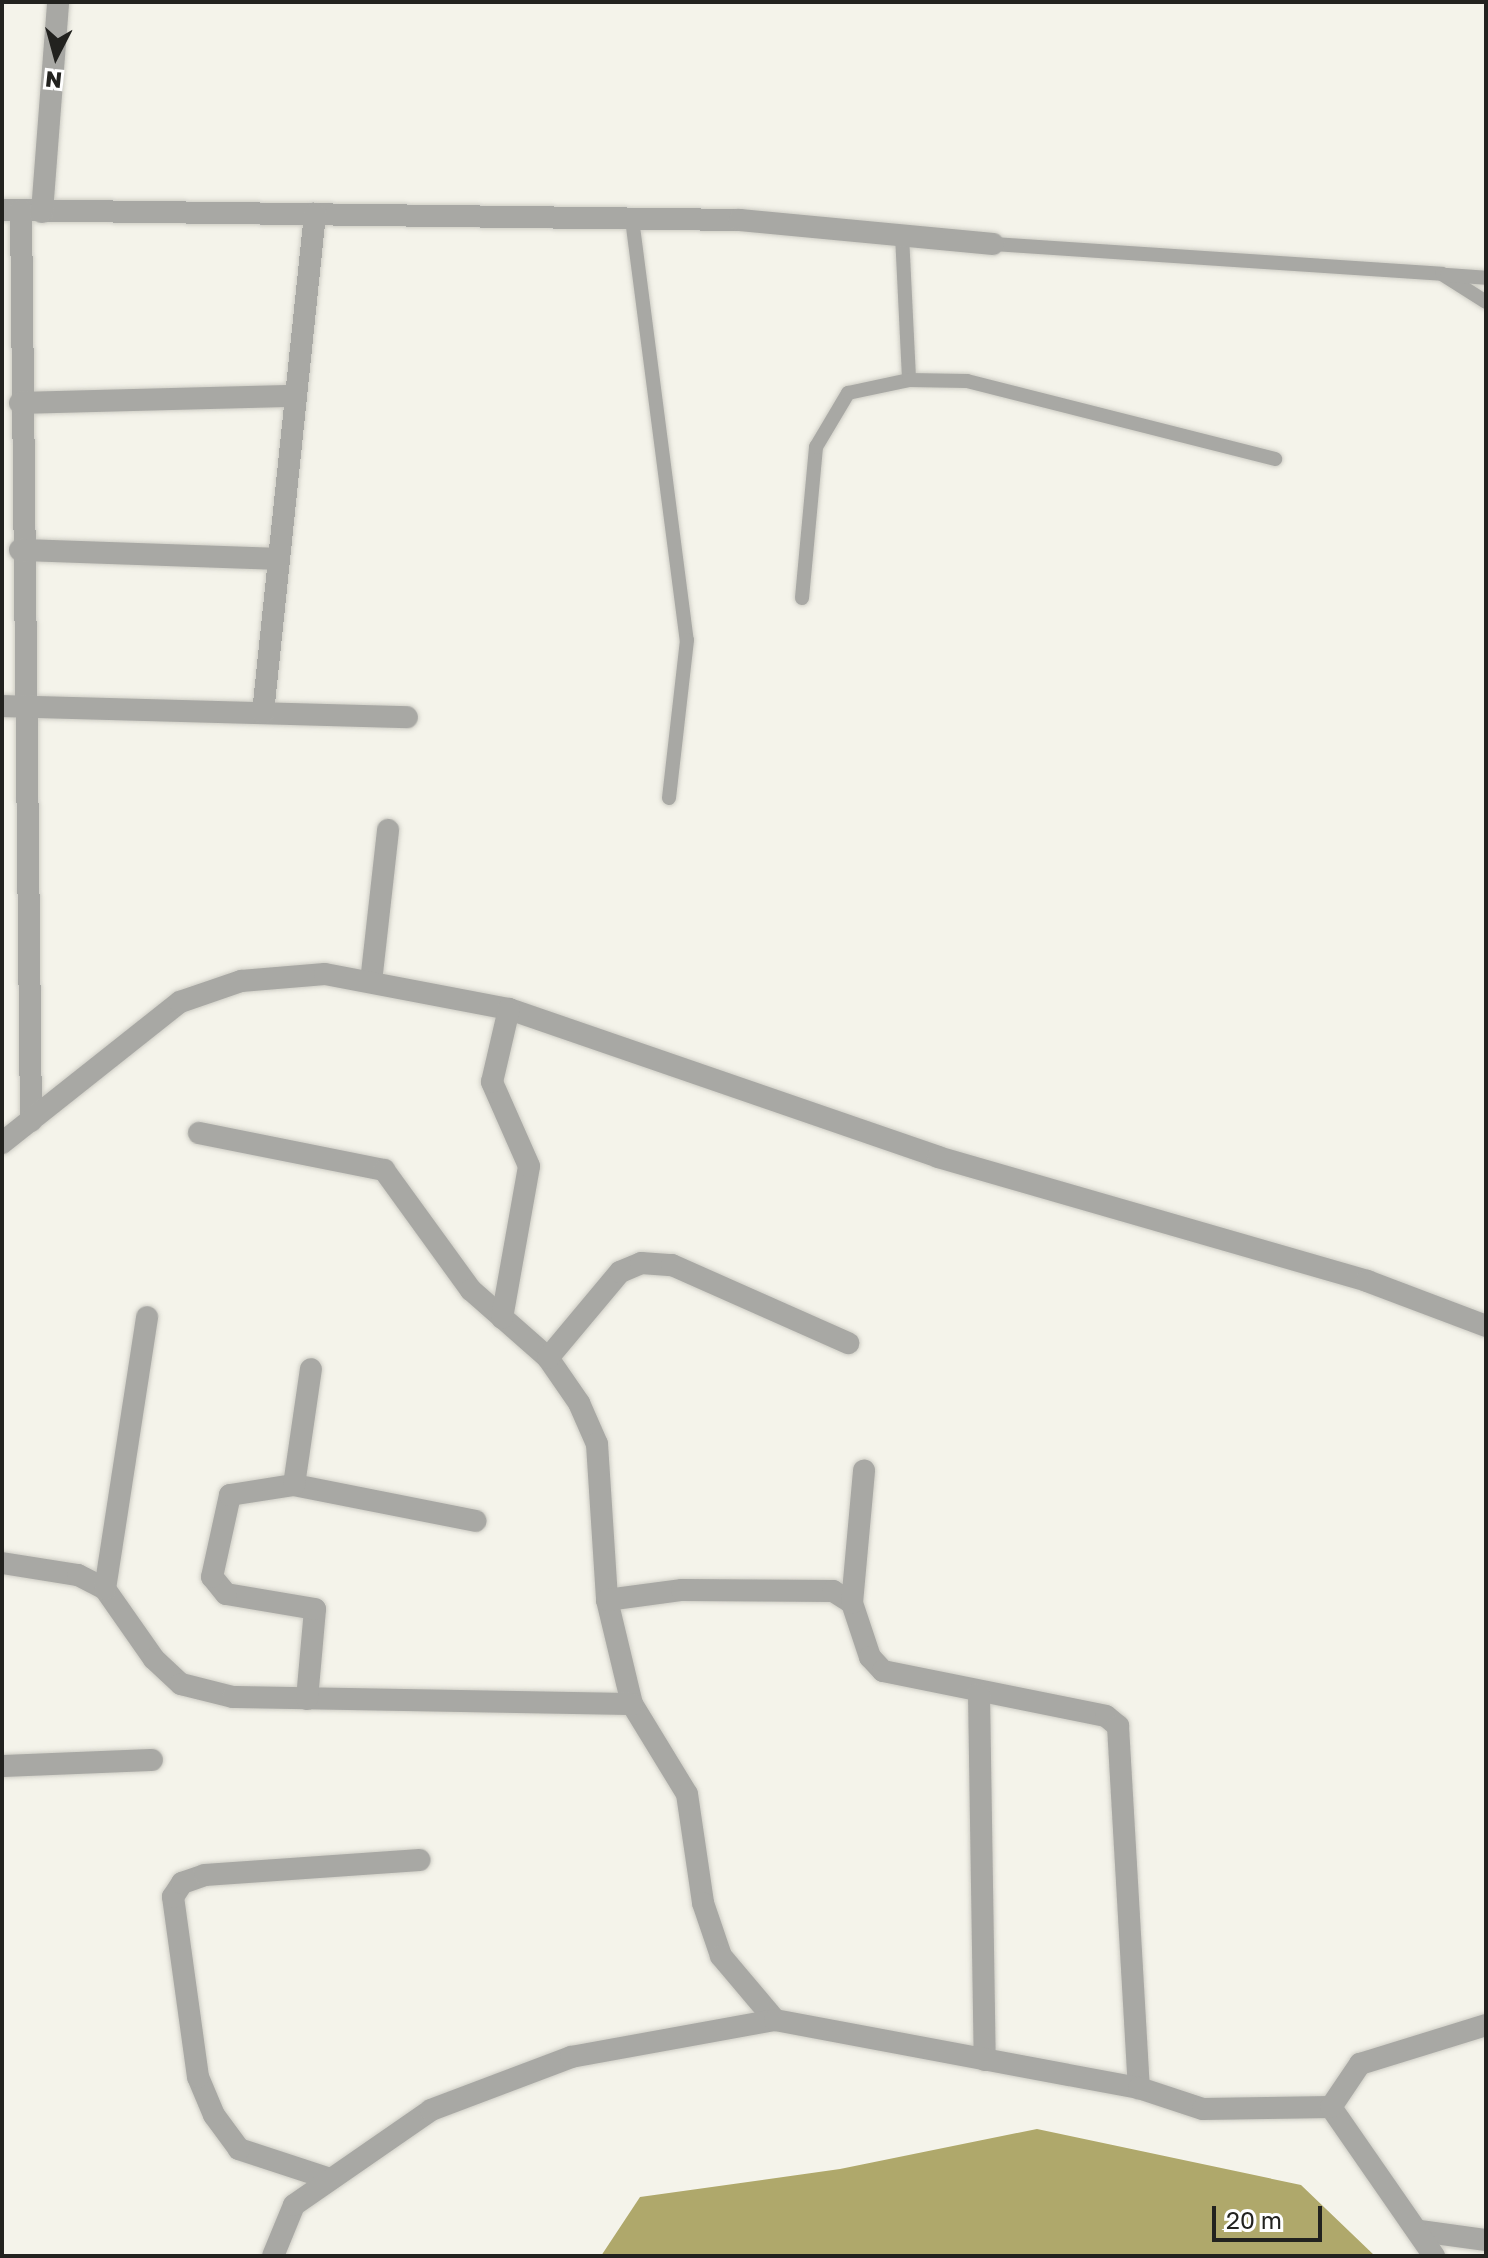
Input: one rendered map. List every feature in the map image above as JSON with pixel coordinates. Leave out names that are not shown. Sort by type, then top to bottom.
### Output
[{"type":"street","points":[[31,1121],[12,706],[20,550],[20,403],[11,321],[22,211],[58,2]]},
{"type":"street","points":[[22,211],[632,219],[902,235],[993,244]]},
{"type":"street","points":[[263,713],[315,214]]},
{"type":"street","points":[[20,403],[295,396]]},
{"type":"street","points":[[20,550],[277,559]]},
{"type":"street","points":[[12,706],[407,717]]},
{"type":"street","points":[[371,982],[388,830]]},
{"type":"street","points":[[2,1143],[180,1002],[241,981],[325,974],[509,1009],[938,1157],[1367,1281],[1486,1326]]},
{"type":"street","points":[[502,1318],[529,1166],[492,1082],[509,1009]]},
{"type":"street","points":[[199,1133],[384,1170],[471,1290],[548,1358],[597,1444],[607,1600],[632,1704],[687,1794],[703,1903],[721,1956],[775,2020]]},
{"type":"street","points":[[548,1358],[620,1272],[641,1263],[672,1265],[848,1343]]},
{"type":"street","points":[[105,1589],[147,1317]]},
{"type":"street","points":[[294,1485],[311,1369]]},
{"type":"street","points":[[864,1471],[852,1603],[870,1657],[883,1671],[979,1694],[1106,1716],[1118,1726],[1139,2088]]},
{"type":"street","points":[[307,1699],[315,1609],[226,1594],[212,1577],[230,1495],[294,1485],[475,1521]]},
{"type":"street","points":[[2,1563],[78,1575],[105,1589],[154,1659],[181,1684],[233,1697],[632,1704]]},
{"type":"street","points":[[607,1600],[682,1590],[818,1591],[852,1603]]},
{"type":"street","points":[[979,1694],[985,2060]]},
{"type":"street","points":[[2,1766],[152,1760]]},
{"type":"street","points":[[327,2178],[239,2149],[214,2115],[198,2077],[173,1897],[182,1883],[205,1875],[419,1860]]},
{"type":"street","points":[[273,2256],[294,2205],[327,2178],[431,2110],[496,2082],[571,2057],[775,2020],[1139,2088],[1203,2109],[1331,2107]]},
{"type":"street","points":[[1331,2107],[1360,2064],[1486,2025]]},
{"type":"street","points":[[1331,2107],[1420,2231],[1434,2256]]},
{"type":"street","points":[[1420,2231],[1486,2240]]},
{"type":"lane","points":[[632,219],[687,640],[669,798]]},
{"type":"lane","points":[[902,235],[909,380]]},
{"type":"lane","points":[[993,244],[1486,278]]},
{"type":"lane","points":[[1442,274],[1486,302]]},
{"type":"lane","points":[[802,598],[816,447],[848,393],[909,380],[967,381],[1275,459]]},
{"type":"shaded area","points":[[1037,2129],[1301,2185],[1375,2256],[601,2256],[640,2197],[840,2169]]}]
